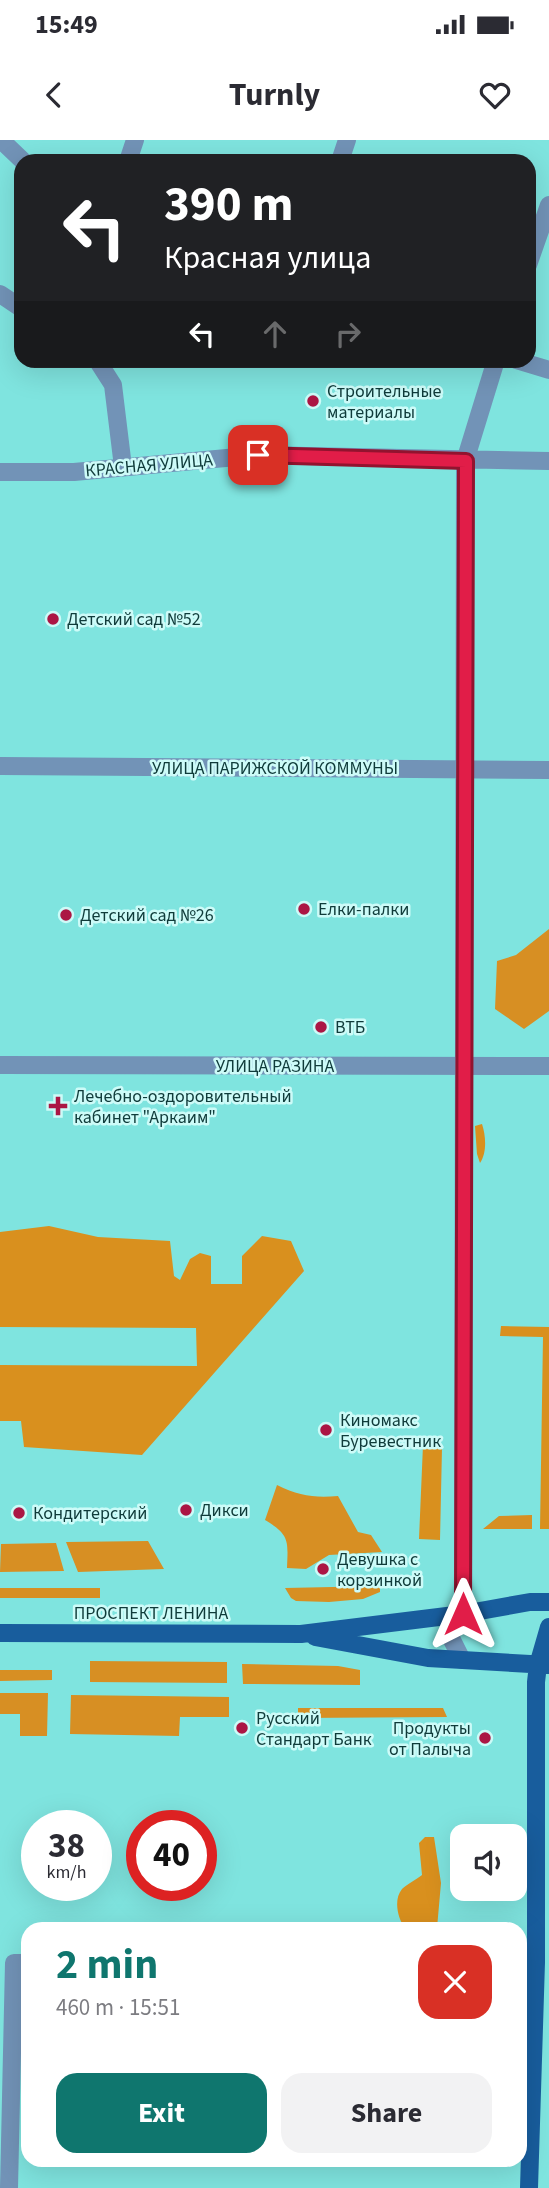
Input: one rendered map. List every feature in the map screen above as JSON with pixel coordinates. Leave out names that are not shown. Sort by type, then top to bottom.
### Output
[{"type":"main road","name":"ПРОСПЕКТ ЛЕНИНА","points":[[0,1633],[301,1634],[463,1614],[530,1602],[549,1602]]},
{"type":"main road","points":[[529,2188],[528,1963],[536,1682],[543,1665],[549,1626]]},
{"type":"main road","name":"ПРОСПЕКТ ЛЕНИНА","points":[[301,1634],[428,1658],[543,1665]]},
{"type":"street","points":[[1,140],[16,154]]},
{"type":"street","points":[[536,242],[549,205]]},
{"type":"street","points":[[102,368],[113,385],[122,467]]},
{"type":"street","points":[[462,1660],[450,1636],[463,1614],[466,461],[494,368]]},
{"type":"street","name":"КРАСНАЯ УЛИЦА","points":[[0,472],[74,472],[258,455],[549,461]]},
{"type":"street","name":"УЛИЦА ПАРИЖСКОЙ КОММУНЫ","points":[[0,766],[549,770]]},
{"type":"street","name":"УЛИЦА РАЗИНА","points":[[0,1065],[549,1066]]},
{"type":"street","points":[[9,2188],[21,1963]]},
{"type":"shaded area","points":[[549,929],[549,1011],[524,1029],[495,1009],[497,961],[516,955]]},
{"type":"shaded area","points":[[482,1124],[485,1144],[480,1163],[475,1126]]},
{"type":"shaded area","points":[[49,1226],[98,1237],[170,1241],[174,1276],[180,1280],[190,1259],[200,1253],[211,1256],[211,1284],[242,1284],[242,1256],[262,1236],[291,1241],[304,1271],[142,1455],[24,1447],[21,1421],[0,1421],[0,1365],[197,1366],[196,1328],[0,1327],[0,1232]]},
{"type":"shaded area","points":[[501,1326],[549,1327],[549,1529],[540,1529],[543,1337],[500,1336]]},
{"type":"shaded area","points":[[432,1443],[442,1448],[440,1540],[419,1539],[423,1445]]},
{"type":"shaded area","points":[[277,1485],[307,1495],[338,1496],[358,1532],[371,1535],[382,1552],[329,1555],[306,1569],[287,1568],[286,1540],[279,1530],[265,1520]]},
{"type":"shaded area","points":[[532,1515],[532,1529],[483,1529],[499,1516]]},
{"type":"shaded area","points":[[148,1541],[164,1569],[78,1572],[66,1542]]},
{"type":"shaded area","points":[[56,1543],[64,1571],[0,1572],[1,1544]]},
{"type":"shaded area","points":[[380,1586],[380,1592],[363,1599],[329,1602],[296,1601],[285,1588]]},
{"type":"shaded area","points":[[0,1588],[100,1588],[100,1598],[0,1598]]},
{"type":"shaded area","points":[[90,1661],[227,1662],[227,1683],[90,1682]]},
{"type":"shaded area","points":[[242,1664],[338,1666],[360,1670],[360,1685],[243,1684]]},
{"type":"shaded area","points":[[0,1670],[52,1670],[52,1680],[0,1681]]},
{"type":"shaded area","points":[[0,1693],[48,1693],[47,1736],[20,1736],[20,1714],[0,1714]]},
{"type":"shaded area","points":[[71,1695],[229,1697],[229,1717],[180,1717],[179,1736],[70,1734]]},
{"type":"shaded area","points":[[298,1708],[443,1708],[447,1717],[298,1718]]},
{"type":"shaded area","points":[[425,1837],[434,1837],[441,1883],[438,1922],[400,1920],[397,1904],[399,1893],[422,1875],[419,1843]]},
{"type":"place","name":"Строительные материалы","points":[[313,401]]},
{"type":"place","name":"Детский сад №52","points":[[53,619]]},
{"type":"place","name":"Елки-палки","points":[[304,909]]},
{"type":"place","name":"Детский сад №26","points":[[66,915]]},
{"type":"place","name":"ВТБ","points":[[321,1027]]},
{"type":"place","name":"Лечебно-оздоровительный кабинет \"Аркаим\"","points":[[58,1106]]},
{"type":"place","name":"Киномакс Буревестник","points":[[326,1430]]},
{"type":"place","name":"Дикси","points":[[186,1510]]},
{"type":"place","name":"Кондитерский","points":[[19,1513]]},
{"type":"place","name":"Девушка с корзинкой","points":[[323,1569]]},
{"type":"place","name":"Русский Стандарт Банк","points":[[242,1728]]},
{"type":"place","name":"Продукты от Палыча","points":[[485,1738]]},
{"type":"route","points":[[258,455],[466,461],[463,1614]]}]
